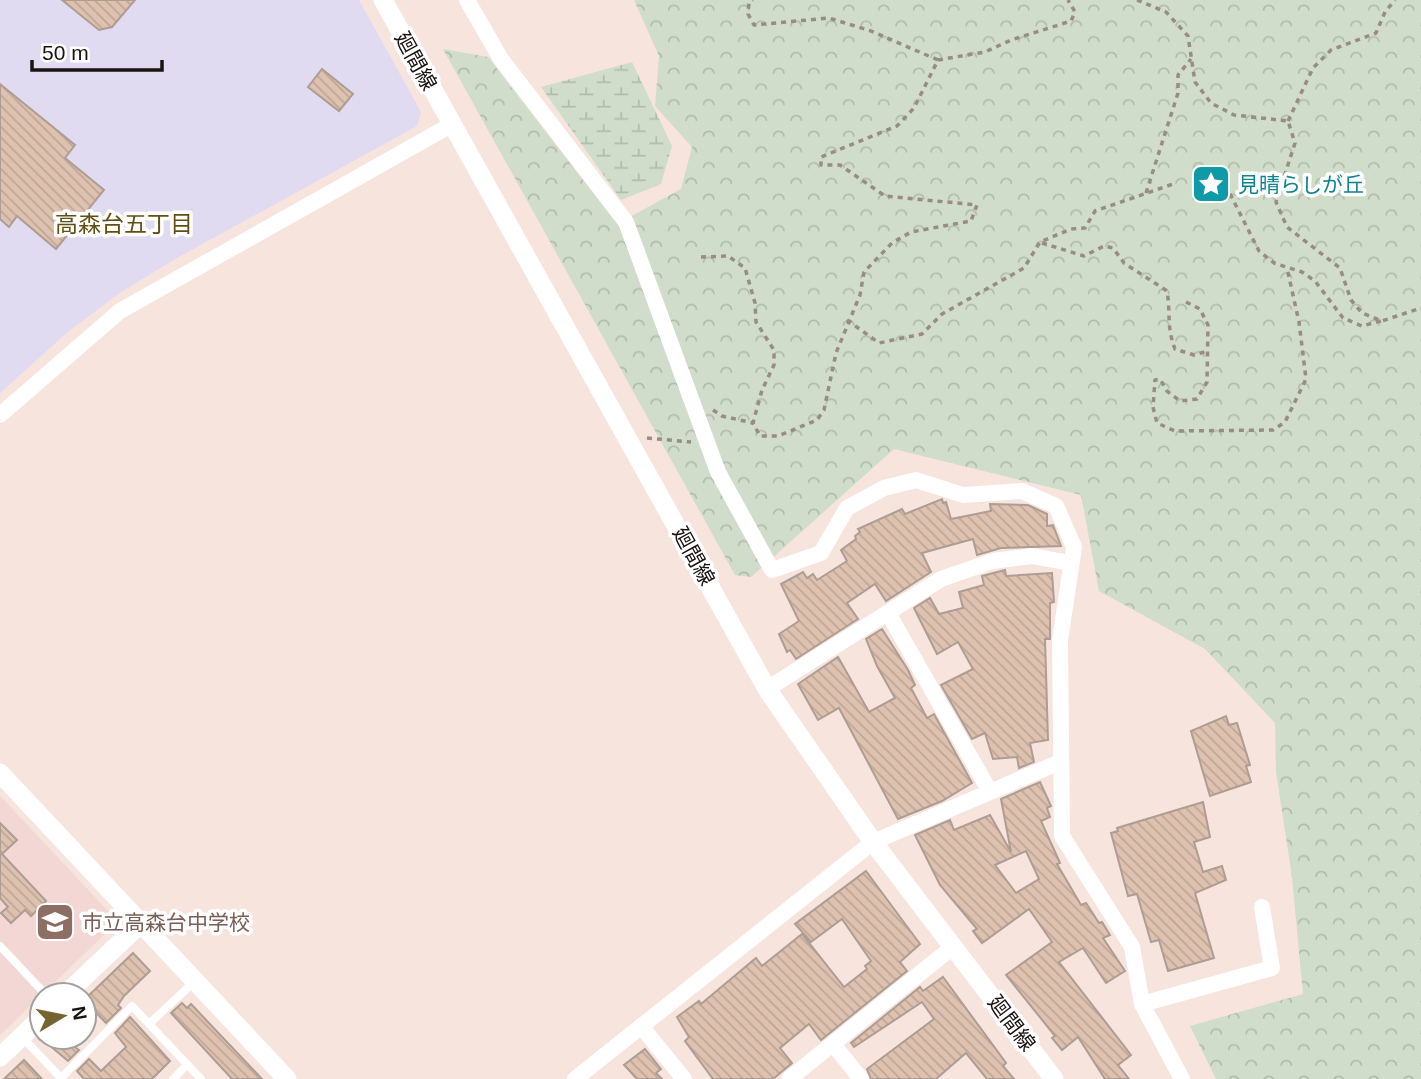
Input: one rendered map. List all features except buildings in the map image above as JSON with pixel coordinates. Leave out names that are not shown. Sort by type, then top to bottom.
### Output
[{"type":"street","name":"廻間線","points":[[383,0],[767,690],[873,842],[1054,1079]]},
{"type":"street","points":[[467,0],[501,59],[626,222],[718,472],[772,570],[821,553],[847,508],[884,488],[916,480],[963,495],[1022,491],[1056,506],[1074,547],[1060,640],[1062,836],[1132,947],[1142,1004],[1182,1079]]},
{"type":"street","points":[[0,415],[120,311],[451,125]]},
{"type":"street","points":[[767,690],[941,579],[993,561],[1032,556],[1070,563]]},
{"type":"street","points":[[888,613],[989,790]]},
{"type":"street","points":[[575,1079],[873,842],[989,790],[1060,762]]},
{"type":"street","points":[[0,774],[287,1079]]},
{"type":"street","points":[[1142,1004],[1272,968],[1262,907]]},
{"type":"street","points":[[80,981],[141,923]]},
{"type":"street","points":[[789,1079],[954,946]]},
{"type":"street","points":[[641,1026],[684,1079]]},
{"type":"street","points":[[0,1058],[28,1031]]},
{"type":"street","points":[[833,1044],[861,1079]]},
{"type":"lane","points":[[0,946],[33,981]]},
{"type":"lane","points":[[149,1024],[195,981]]},
{"type":"lane","points":[[22,1037],[60,1079],[132,1006],[201,1079]]},
{"type":"lane","points":[[173,1079],[187,1065]]},
{"type":"path","points":[[754,0],[749,3],[748,14],[754,26],[829,18],[871,31],[938,60],[985,52],[1011,40],[1071,21],[1074,12],[1068,0]]},
{"type":"path","points":[[1137,0],[1166,12],[1188,36],[1195,82],[1211,103],[1234,115],[1288,121]]},
{"type":"path","points":[[1382,321],[1362,313],[1351,300],[1340,268],[1287,227],[1276,202],[1295,143],[1288,121],[1313,68],[1331,50],[1376,33],[1385,12],[1395,0]]},
{"type":"path","points":[[1146,193],[1178,93],[1178,75],[1191,59]]},
{"type":"path","points":[[701,257],[728,256],[745,268],[755,303],[756,322],[774,350],[774,365],[762,390],[753,423],[760,436],[778,436],[817,420],[824,410],[836,353],[847,320],[860,295],[864,272],[892,243],[911,232],[971,221],[977,211],[977,205],[886,196],[840,165],[821,165],[821,157],[897,126],[914,108],[938,60]]},
{"type":"path","points":[[1220,176],[1234,198],[1239,216],[1258,251],[1274,264],[1302,272],[1315,281],[1343,318],[1362,326],[1421,308]]},
{"type":"path","points":[[847,320],[880,343],[922,334],[942,314],[1024,268],[1040,242],[1071,229],[1085,228],[1095,211],[1173,184]]},
{"type":"path","points":[[1040,242],[1084,256],[1104,246],[1113,248],[1125,263],[1167,291],[1167,328],[1175,349],[1194,355],[1208,351]]},
{"type":"path","points":[[1186,302],[1200,309],[1208,326],[1207,382],[1197,399],[1180,401],[1167,391],[1160,379],[1155,380],[1153,407],[1157,423],[1175,431],[1273,430],[1284,422],[1306,379],[1300,322],[1287,268]]},
{"type":"path","points":[[689,391],[722,416],[753,423]]},
{"type":"path","points":[[632,445],[648,438],[707,443]]},
{"type":"shaded area","points":[[0,0],[359,0],[421,112],[417,126],[177,258],[121,292],[69,331],[0,393]]},
{"type":"shaded area","name":"市立高森台中学校","points":[[0,796],[111,914],[110,929],[56,981],[28,981],[28,1008],[0,1035]]},
{"type":"green space","points":[[634,0],[1421,0],[1421,1079],[1216,1079],[1190,1026],[1303,994],[1292,877],[1276,772],[1275,723],[1205,649],[1099,591],[1081,495],[894,449],[751,577],[735,575],[443,49],[488,57],[617,224],[681,189],[692,147],[655,106],[659,56]]},
{"type":"green space","points":[[632,62],[672,146],[661,184],[621,200],[541,87]]},
{"type":"place","name":"見晴らしが丘","points":[[1211,184]]},
{"type":"place","name":"市立高森台中学校","points":[[55,922]]},
{"type":"district","name":"高森台五丁目","points":[[124,224]]}]
